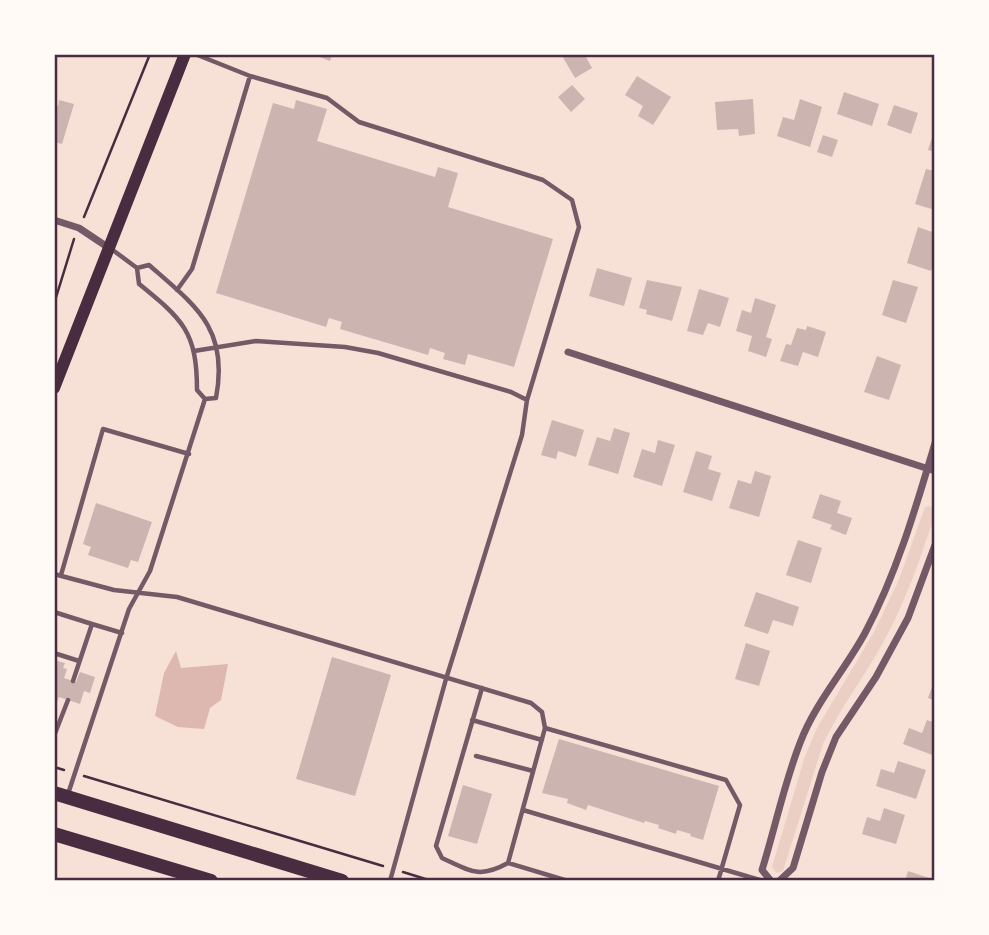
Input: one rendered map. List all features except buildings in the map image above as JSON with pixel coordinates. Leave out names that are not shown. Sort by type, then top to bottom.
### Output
[{"type":"main road","points":[[54,388],[185,54]]},
{"type":"main road","points":[[60,795],[342,881]]},
{"type":"main road","points":[[55,839],[211,881]]},
{"type":"street","points":[[54,220],[79,228],[109,248]]},
{"type":"street","points":[[568,352],[931,469]]},
{"type":"street","points":[[771,881],[762,870],[800,742],[813,716],[865,633],[884,593],[931,469],[935,443]]},
{"type":"street","points":[[779,881],[793,868],[822,772],[836,737],[876,677],[908,618],[935,545]]},
{"type":"lane","points":[[195,54],[250,76],[327,97],[359,122],[543,180],[572,200],[579,227],[527,400],[522,435],[446,679],[390,881]]},
{"type":"lane","points":[[177,290],[192,269],[250,76]]},
{"type":"lane","points":[[109,248],[137,268],[139,284],[176,314],[191,339],[197,390],[205,398],[216,398],[220,361],[212,332],[200,313],[149,265],[137,268]]},
{"type":"lane","points":[[194,351],[256,341],[363,349],[511,392],[527,400]]},
{"type":"lane","points":[[60,795],[137,593],[150,571],[205,398]]},
{"type":"lane","points":[[189,454],[103,429],[57,575],[114,590],[177,597],[446,679],[482,688],[531,702],[542,712],[545,728],[508,863],[492,872],[481,873],[442,858],[436,846],[482,688]]},
{"type":"lane","points":[[54,612],[122,633]]},
{"type":"lane","points":[[73,681],[92,624]]},
{"type":"lane","points":[[54,653],[79,662]]},
{"type":"lane","points":[[54,736],[68,700]]},
{"type":"lane","points":[[472,720],[542,740]]},
{"type":"lane","points":[[545,728],[726,780],[740,805],[718,881]]},
{"type":"lane","points":[[476,756],[533,771]]},
{"type":"lane","points":[[523,810],[763,881]]},
{"type":"lane","points":[[508,863],[568,881]]},
{"type":"path","points":[[54,304],[71,246],[150,54]]},
{"type":"path","points":[[92,779],[357,859]]},
{"type":"path","points":[[417,876],[432,881]]},
{"type":"shaded area","points":[[925,507],[934,508],[935,514],[906,595],[884,641],[823,744],[783,871],[776,873],[772,867],[805,756],[817,728],[874,632],[898,582]]},
{"type":"shaded area","points":[[176,651],[181,668],[228,664],[221,700],[210,708],[204,729],[178,727],[155,716],[164,673]]}]
